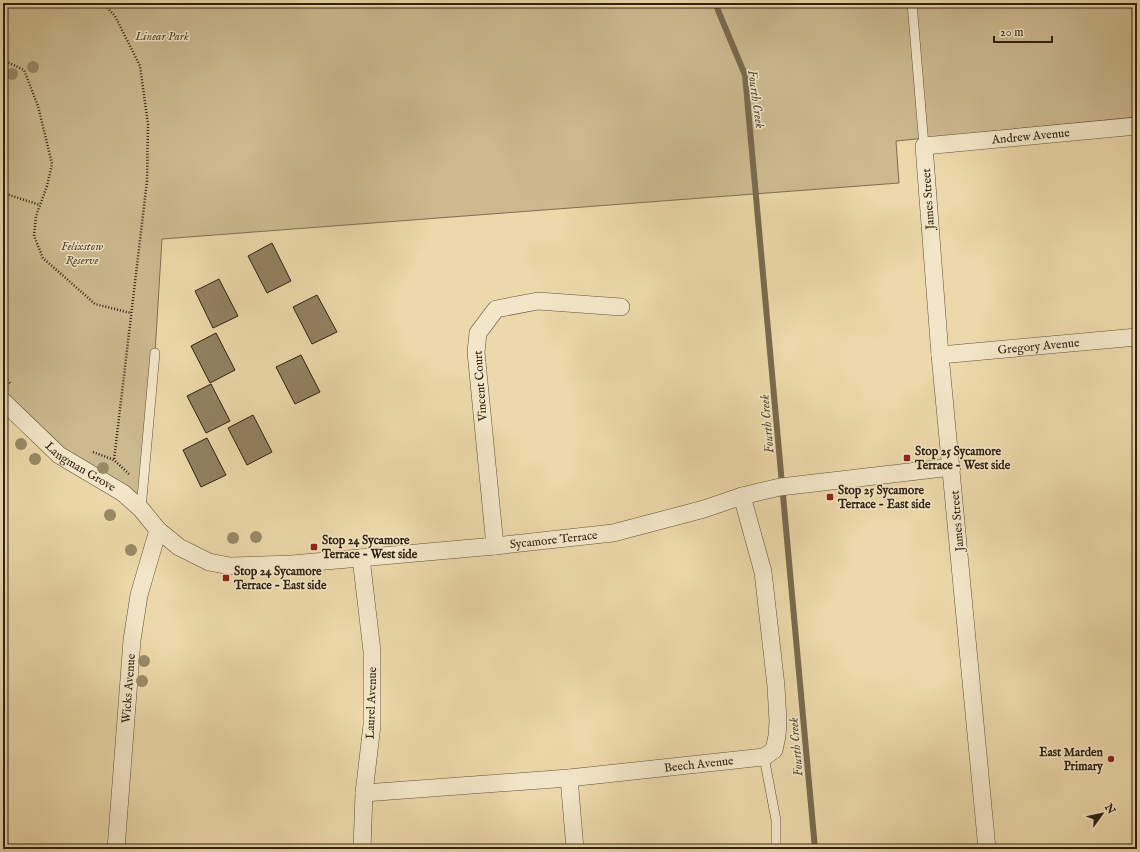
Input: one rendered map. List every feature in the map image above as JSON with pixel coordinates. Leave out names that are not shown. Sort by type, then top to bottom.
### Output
[{"type":"street","name":"Andrew Avenue","points":[[924,146],[1137,126]]},
{"type":"street","name":"James Street","points":[[924,146],[940,355],[952,467],[987,849]]},
{"type":"street","name":"Vincent Court","points":[[495,546],[476,352],[478,333],[486,320],[496,309],[538,301],[621,307]]},
{"type":"street","name":"Gregory Avenue","points":[[940,355],[1137,336]]},
{"type":"street","name":"Langman Grove","points":[[3,401],[60,455],[123,493],[141,509],[158,530]]},
{"type":"street","name":"Sycamore Terrace","points":[[158,530],[179,547],[208,562],[230,566],[292,564],[495,546],[613,533],[704,509],[742,496],[788,486],[952,467]]},
{"type":"street","points":[[742,496],[764,572],[776,686],[778,722],[777,736],[774,750],[764,756]]},
{"type":"street","name":"Wicks Avenue","points":[[116,849],[132,640],[139,596],[158,530]]},
{"type":"street","name":"Laurel Avenue","points":[[361,558],[372,651],[372,725],[364,793],[362,849]]},
{"type":"street","name":"Beech Avenue","points":[[364,793],[569,778],[764,756]]},
{"type":"street","points":[[569,778],[575,849]]},
{"type":"lane","points":[[912,3],[924,146]]},
{"type":"lane","points":[[141,509],[155,353]]},
{"type":"lane","points":[[764,756],[776,820],[776,849]]},
{"type":"path","points":[[103,3],[115,16],[140,66],[148,124],[147,181],[114,460]]},
{"type":"path","points":[[3,60],[24,70],[38,106],[52,164],[47,186],[36,216],[34,236],[43,258],[95,304],[131,313]]},
{"type":"path","points":[[3,75],[6,97],[3,119]]},
{"type":"path","points":[[3,192],[40,205]]},
{"type":"path","points":[[3,376],[14,387]]},
{"type":"path","points":[[87,450],[114,460],[142,485]]},
{"type":"green space","points":[[3,3],[1137,3],[1137,117],[896,141],[899,183],[162,239],[155,353],[141,509],[3,404]]},
{"type":"building","points":[[272,243],[291,281],[267,293],[248,256]]},
{"type":"building","points":[[219,279],[238,316],[213,328],[195,291]]},
{"type":"building","points":[[317,295],[337,332],[312,344],[293,307]]},
{"type":"building","points":[[216,333],[235,370],[210,383],[191,346]]},
{"type":"building","points":[[301,355],[320,392],[295,404],[276,367]]},
{"type":"building","points":[[211,384],[230,421],[206,433],[187,396]]},
{"type":"building","points":[[253,415],[272,452],[247,465],[228,428]]},
{"type":"building","points":[[207,438],[226,475],[201,487],[183,450]]},
{"type":"waterway","name":"Fourth Creek","points":[[715,3],[745,75],[815,849]]},
{"type":"place","name":"Stop 25 Sycamore Terrace - West side","points":[[907,458]]},
{"type":"place","name":"Stop 25 Sycamore Terrace - East side","points":[[830,497]]},
{"type":"place","name":"Stop 24 Sycamore Terrace - West side","points":[[314,547]]},
{"type":"place","name":"Stop 24 Sycamore Terrace - East side","points":[[226,578]]},
{"type":"place","name":"East Marden Primary","points":[[1111,759]]},
{"type":"park label","name":"Linear Park","points":[[162,36]]},
{"type":"park label","name":"Felixstow Reserve","points":[[82,253]]}]
